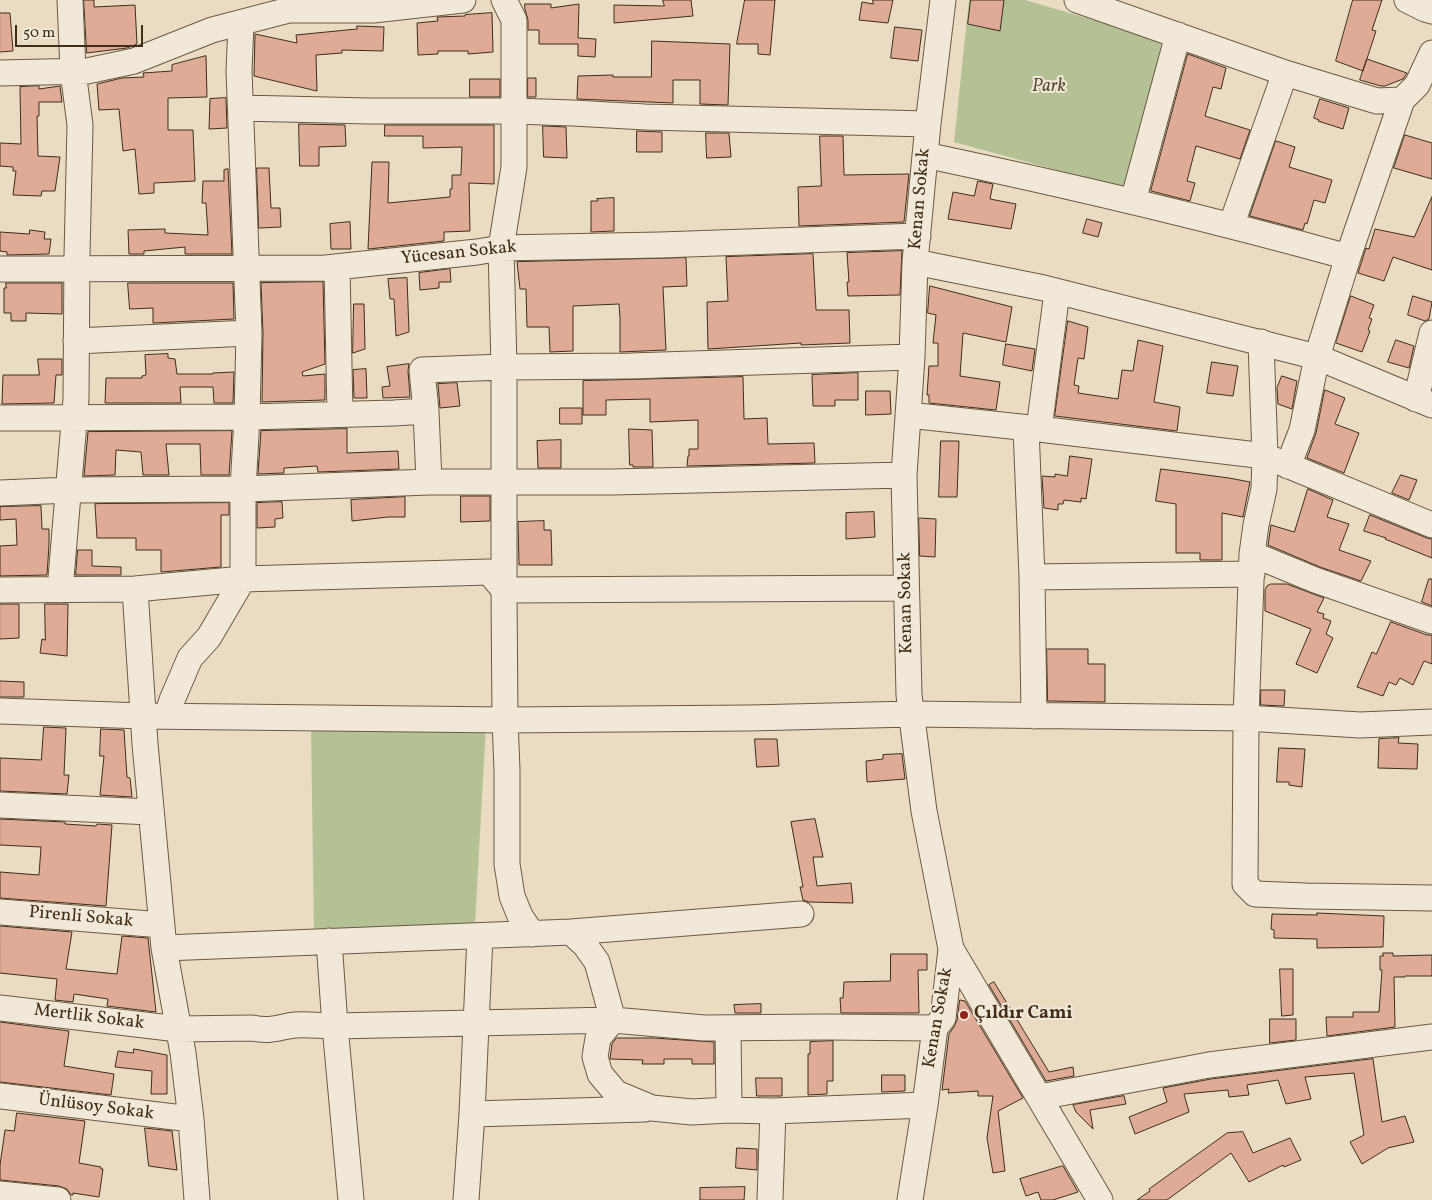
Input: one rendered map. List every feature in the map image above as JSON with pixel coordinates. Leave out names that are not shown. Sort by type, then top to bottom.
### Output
[{"type":"street","points":[[60,590],[76,399],[80,125],[73,71],[70,0]]},
{"type":"street","points":[[0,73],[87,71],[134,61],[212,30],[241,23],[289,5],[373,10],[393,4],[464,0]]},
{"type":"street","points":[[504,0],[514,20],[514,167],[501,248],[504,367],[507,864],[512,896],[520,916],[532,934]]},
{"type":"street","name":"Kenan Sokak","points":[[910,1200],[935,1028],[943,1018],[950,949],[924,811],[909,696],[904,475],[912,357],[915,262],[928,124],[943,0]]},
{"type":"street","points":[[1077,0],[1111,6],[1178,35],[1285,73],[1377,101],[1402,100]]},
{"type":"street","points":[[1406,0],[1432,11]]},
{"type":"street","points":[[155,716],[172,700],[190,658],[209,637],[243,579],[243,489],[249,332],[239,71],[241,23]]},
{"type":"street","points":[[1133,201],[1178,35]]},
{"type":"street","points":[[1432,53],[1417,85],[1402,100],[1316,357],[1302,430],[1276,461],[1264,489],[1256,525],[1252,564],[1246,718],[1245,884],[1254,894],[1432,898]]},
{"type":"street","points":[[1231,226],[1285,73]]},
{"type":"street","points":[[241,108],[573,112],[645,117],[928,124]]},
{"type":"street","points":[[925,155],[1027,176],[1133,201],[1348,257]]},
{"type":"street","name":"Yücesan Sokak","points":[[0,269],[326,268],[501,248],[660,245],[918,236]]},
{"type":"street","points":[[915,262],[1057,292],[1262,342],[1316,357],[1424,402],[1432,333]]},
{"type":"street","points":[[337,267],[340,414]]},
{"type":"street","points":[[1034,716],[1032,428],[1057,292]]},
{"type":"street","points":[[76,341],[249,332]]},
{"type":"street","points":[[1262,342],[1276,461]]},
{"type":"street","points":[[429,482],[422,370],[630,366],[912,357]]},
{"type":"street","points":[[0,418],[247,417],[426,411]]},
{"type":"street","points":[[908,415],[1032,428],[1276,461],[1432,525]]},
{"type":"street","points":[[0,493],[69,490],[243,489],[429,482],[613,482],[904,475]]},
{"type":"street","points":[[1032,577],[1252,564],[1315,580],[1432,622]]},
{"type":"street","points":[[0,590],[135,589],[243,579],[489,572],[504,590]]},
{"type":"street","points":[[504,590],[906,588]]},
{"type":"street","points":[[135,589],[155,716],[151,812],[163,936],[192,1119],[197,1200]]},
{"type":"street","points":[[0,711],[155,716],[505,720],[760,718],[911,714],[1246,718],[1360,725],[1432,722]]},
{"type":"street","points":[[0,806],[151,812]]},
{"type":"street","name":"Pirenli Sokak","points":[[0,912],[163,936],[329,941],[571,932],[801,914]]},
{"type":"street","points":[[571,932],[585,945],[597,962],[613,1020],[598,1038],[595,1057],[600,1074],[616,1093],[652,1108]]},
{"type":"street","points":[[466,1200],[480,936]]},
{"type":"street","points":[[329,941],[351,1200]]},
{"type":"street","points":[[950,949],[1100,1200]]},
{"type":"street","name":"Mertlik Sokak","points":[[0,1008],[178,1029],[252,1028],[264,1030],[311,1024],[335,1026],[613,1020],[704,1028],[935,1028]]},
{"type":"street","points":[[728,1028],[729,1110]]},
{"type":"street","points":[[1040,1097],[1209,1064],[1432,1037]]},
{"type":"street","name":"Ünlüsoy Sokak","points":[[0,1096],[192,1119]]},
{"type":"street","points":[[472,1114],[652,1108],[692,1112],[729,1110],[773,1111],[925,1105]]},
{"type":"street","points":[[770,1200],[773,1111]]},
{"type":"street","points":[[0,1194],[58,1200]]},
{"type":"green space","name":"Park","points":[[969,0],[1025,0],[1162,40],[1130,190],[954,142]]},
{"type":"green space","points":[[486,724],[475,924],[314,929],[311,728]]},
{"type":"building","points":[[84,0],[94,0],[94,7],[135,5],[137,44],[127,48],[87,53]]},
{"type":"building","points":[[663,0],[691,0],[693,16],[614,23],[614,5],[664,6]]},
{"type":"building","points":[[745,0],[775,0],[770,55],[758,54],[758,44],[737,44]]},
{"type":"building","points":[[873,0],[893,0],[888,23],[859,20],[862,2],[873,4]]},
{"type":"building","points":[[971,0],[1004,0],[1000,31],[968,24]]},
{"type":"building","points":[[1353,0],[1382,0],[1372,30],[1376,31],[1363,71],[1336,61]]},
{"type":"building","points":[[525,4],[551,4],[551,8],[579,4],[578,38],[596,39],[595,57],[578,56],[578,44],[539,44],[539,30],[528,30]]},
{"type":"building","points":[[0,13],[10,13],[13,51],[0,52]]},
{"type":"building","points":[[492,13],[493,52],[468,54],[468,51],[438,51],[438,54],[418,55],[417,23],[438,21],[437,17]]},
{"type":"building","points":[[357,26],[384,27],[383,51],[342,50],[342,53],[316,55],[317,91],[254,76],[255,34],[297,43],[296,35],[357,29]]},
{"type":"building","points":[[895,27],[922,30],[918,61],[891,58]]},
{"type":"building","points":[[652,41],[730,44],[728,105],[700,104],[700,80],[673,80],[673,103],[577,99],[578,76],[651,77]]},
{"type":"building","points":[[1188,54],[1226,68],[1221,89],[1213,87],[1205,116],[1250,130],[1240,159],[1196,146],[1187,181],[1195,183],[1190,201],[1151,191]]},
{"type":"building","points":[[206,56],[207,97],[168,98],[168,130],[193,130],[195,181],[154,183],[154,193],[139,194],[135,149],[123,151],[119,109],[99,110],[97,84],[122,78],[144,77],[143,73],[172,71],[172,65]]},
{"type":"building","points":[[1367,59],[1407,73],[1403,79],[1385,86],[1360,80]]},
{"type":"building","points":[[528,78],[536,78],[536,97],[528,97]]},
{"type":"building","points":[[470,79],[500,79],[500,97],[470,97]]},
{"type":"building","points":[[39,86],[39,89],[60,86],[62,102],[39,102],[39,116],[37,116],[38,156],[60,157],[55,191],[42,191],[41,196],[13,195],[16,171],[13,171],[13,167],[0,166],[0,143],[21,144],[20,87]]},
{"type":"building","points":[[226,98],[227,128],[209,129],[210,99]]},
{"type":"building","points":[[1320,99],[1349,108],[1343,129],[1314,118]]},
{"type":"building","points":[[299,124],[345,125],[346,146],[319,147],[319,166],[300,166]]},
{"type":"building","points":[[385,125],[494,125],[494,184],[469,183],[470,231],[444,232],[444,241],[368,249],[372,162],[389,162],[388,203],[450,197],[452,175],[461,175],[462,147],[423,148],[423,136],[385,136]]},
{"type":"building","points":[[543,126],[566,127],[567,158],[544,157]]},
{"type":"building","points":[[637,131],[662,132],[662,152],[637,152]]},
{"type":"building","points":[[706,133],[729,133],[731,157],[707,158]]},
{"type":"building","points":[[1405,135],[1432,143],[1432,179],[1394,168]]},
{"type":"building","points":[[820,136],[843,136],[844,175],[909,174],[904,222],[799,226],[798,187],[821,186]]},
{"type":"building","points":[[1276,141],[1295,147],[1289,167],[1332,180],[1325,203],[1314,200],[1307,224],[1305,223],[1303,230],[1250,216]]},
{"type":"building","points":[[257,168],[269,168],[271,208],[280,208],[281,227],[259,228]]},
{"type":"building","points":[[228,169],[232,254],[185,254],[185,247],[144,251],[144,254],[129,254],[128,230],[165,229],[165,233],[208,235],[206,203],[202,203],[203,181],[224,181],[224,170]]},
{"type":"building","points":[[978,181],[993,184],[990,199],[1016,204],[1011,229],[948,219],[953,192],[974,196]]},
{"type":"building","points":[[1432,197],[1432,270],[1393,257],[1384,281],[1358,273],[1366,248],[1369,249],[1375,229],[1414,237]]},
{"type":"building","points":[[614,198],[614,231],[591,232],[591,201]]},
{"type":"building","points":[[1087,219],[1102,223],[1098,237],[1083,233]]},
{"type":"building","points":[[350,222],[351,249],[331,249],[330,224]]},
{"type":"building","points":[[30,230],[45,232],[44,239],[51,239],[49,254],[7,255],[7,252],[0,251],[0,232],[29,234]]},
{"type":"building","points":[[902,251],[900,295],[848,296],[847,253]]},
{"type":"building","points":[[813,254],[816,310],[849,310],[850,343],[801,345],[801,343],[708,349],[707,302],[728,301],[726,257]]},
{"type":"building","points":[[686,258],[687,286],[663,287],[666,350],[620,352],[619,304],[573,306],[573,351],[550,352],[549,327],[527,327],[526,289],[520,289],[517,262]]},
{"type":"building","points":[[450,269],[451,282],[439,282],[439,288],[420,290],[419,273]]},
{"type":"building","points":[[407,278],[409,332],[396,336],[394,299],[390,299],[388,279]]},
{"type":"building","points":[[323,282],[325,364],[302,372],[303,376],[325,374],[325,400],[262,402],[263,333],[261,283]]},
{"type":"building","points":[[6,283],[62,283],[62,314],[26,313],[26,321],[11,321],[11,313],[4,313],[4,288],[6,288]]},
{"type":"building","points":[[128,283],[233,283],[234,319],[153,323],[153,308],[130,309]]},
{"type":"building","points":[[930,286],[1012,307],[1006,342],[963,333],[960,376],[1000,382],[996,410],[929,403],[929,395],[927,395],[929,366],[938,366],[938,343],[933,343],[936,315],[928,313]]},
{"type":"building","points":[[1351,296],[1374,305],[1369,318],[1372,319],[1368,330],[1370,331],[1362,352],[1336,343]]},
{"type":"building","points":[[1413,296],[1432,302],[1429,319],[1425,321],[1408,315]]},
{"type":"building","points":[[354,304],[364,304],[365,349],[353,353]]},
{"type":"building","points":[[1068,321],[1088,327],[1084,359],[1078,358],[1074,385],[1079,386],[1078,393],[1118,399],[1122,370],[1133,371],[1138,340],[1163,346],[1154,402],[1180,407],[1177,431],[1055,416]]},
{"type":"building","points":[[1396,340],[1414,346],[1409,368],[1388,362]]},
{"type":"building","points":[[1006,344],[1035,349],[1032,371],[1003,365]]},
{"type":"building","points":[[168,354],[168,358],[175,359],[177,374],[234,372],[233,403],[214,403],[213,387],[180,387],[181,403],[105,403],[106,378],[142,378],[142,376],[146,375],[145,355]]},
{"type":"building","points":[[38,359],[62,359],[62,375],[56,375],[54,403],[2,404],[3,375],[39,375]]},
{"type":"building","points":[[1212,362],[1238,366],[1233,396],[1207,393]]},
{"type":"building","points":[[409,364],[410,397],[383,398],[382,387],[390,386],[387,367]]},
{"type":"building","points":[[366,369],[367,398],[354,398],[353,370]]},
{"type":"building","points":[[858,373],[858,400],[835,400],[835,406],[813,406],[812,375]]},
{"type":"building","points":[[1282,376],[1297,381],[1292,409],[1278,404],[1277,388]]},
{"type":"building","points":[[743,377],[744,419],[767,418],[768,444],[814,443],[815,463],[687,466],[689,449],[698,449],[698,420],[650,422],[650,399],[606,400],[606,415],[583,415],[583,381]]},
{"type":"building","points":[[457,383],[460,406],[440,408],[438,384]]},
{"type":"building","points":[[1325,390],[1345,398],[1335,424],[1359,433],[1344,473],[1307,458],[1316,433]]},
{"type":"building","points":[[866,391],[890,391],[891,414],[866,415]]},
{"type":"building","points":[[560,408],[582,408],[582,424],[560,424]]},
{"type":"building","points":[[347,429],[347,453],[398,451],[399,469],[318,472],[317,466],[284,468],[284,473],[258,474],[261,431]]},
{"type":"building","points":[[629,429],[652,430],[653,467],[633,467],[633,465],[630,465]]},
{"type":"building","points":[[232,431],[229,475],[201,475],[200,444],[166,444],[169,475],[143,475],[141,452],[116,450],[115,475],[84,476],[88,432]]},
{"type":"building","points":[[561,440],[561,468],[538,468],[537,441]]},
{"type":"building","points":[[941,441],[959,441],[957,497],[939,497]]},
{"type":"building","points":[[1070,456],[1092,459],[1086,499],[1081,498],[1081,502],[1064,500],[1063,504],[1058,504],[1058,510],[1044,508],[1042,476],[1055,477],[1055,474],[1067,476]]},
{"type":"building","points":[[1161,469],[1250,482],[1243,517],[1222,513],[1222,560],[1200,560],[1200,553],[1176,553],[1176,504],[1156,501]]},
{"type":"building","points":[[1401,475],[1417,480],[1409,500],[1392,493]]},
{"type":"building","points":[[1308,489],[1333,500],[1327,517],[1349,524],[1339,550],[1371,561],[1361,581],[1320,567],[1268,545],[1271,525],[1294,532]]},
{"type":"building","points":[[461,496],[490,496],[490,521],[461,522]]},
{"type":"building","points":[[405,497],[405,517],[352,521],[351,500]]},
{"type":"building","points":[[282,502],[283,518],[275,519],[275,527],[257,528],[257,503]]},
{"type":"building","points":[[229,503],[229,515],[221,515],[221,567],[161,572],[161,550],[136,550],[136,538],[97,538],[95,504]]},
{"type":"building","points":[[41,506],[42,529],[49,529],[47,575],[0,576],[0,546],[17,545],[16,519],[0,520],[0,507]]},
{"type":"building","points":[[874,512],[875,537],[846,539],[846,513]]},
{"type":"building","points":[[1370,515],[1432,539],[1432,558],[1386,538],[1364,531]]},
{"type":"building","points":[[919,518],[936,519],[935,557],[920,556]]},
{"type":"building","points":[[544,521],[544,530],[551,530],[552,565],[519,565],[518,522]]},
{"type":"building","points":[[78,550],[92,550],[92,566],[121,567],[121,575],[76,575]]},
{"type":"building","points":[[1429,579],[1432,579],[1432,606],[1422,602]]},
{"type":"building","points":[[1271,584],[1287,584],[1324,598],[1317,612],[1324,614],[1323,618],[1331,621],[1326,634],[1333,638],[1317,673],[1296,664],[1311,629],[1265,611],[1265,590]]},
{"type":"building","points":[[0,604],[19,604],[19,638],[0,639]]},
{"type":"building","points":[[45,604],[68,604],[67,656],[40,653],[42,639],[45,640]]},
{"type":"building","points":[[1391,622],[1427,635],[1432,635],[1432,664],[1424,661],[1413,685],[1400,678],[1396,685],[1389,682],[1383,696],[1357,687],[1372,652],[1376,654]]},
{"type":"building","points":[[1047,649],[1088,649],[1088,664],[1105,664],[1105,702],[1048,701]]},
{"type":"building","points":[[0,681],[24,682],[24,697],[0,697]]},
{"type":"building","points":[[1261,690],[1285,690],[1284,706],[1261,705]]},
{"type":"building","points":[[44,727],[66,728],[64,775],[69,775],[67,794],[0,791],[0,758],[41,760]]},
{"type":"building","points":[[101,729],[124,730],[127,777],[130,778],[132,797],[100,795],[104,756],[100,756]]},
{"type":"building","points":[[1399,738],[1398,743],[1418,744],[1417,769],[1378,768],[1379,739]]},
{"type":"building","points":[[755,739],[777,739],[779,766],[757,767]]},
{"type":"building","points":[[1279,748],[1305,749],[1302,787],[1289,785],[1289,782],[1277,782]]},
{"type":"building","points":[[902,754],[905,779],[867,782],[866,761],[883,759],[883,755]]},
{"type":"building","points":[[0,819],[65,822],[65,824],[96,826],[97,824],[112,825],[106,906],[0,898],[0,872],[39,875],[41,847],[0,845]]},
{"type":"building","points":[[815,819],[823,857],[813,857],[817,886],[851,883],[853,903],[809,902],[803,900],[800,887],[803,887],[791,822]]},
{"type":"building","points":[[1317,913],[1384,916],[1383,947],[1317,948],[1317,939],[1274,938],[1274,930],[1271,929],[1272,914],[1317,915]]},
{"type":"building","points":[[0,926],[72,932],[66,969],[117,974],[122,936],[148,938],[156,1012],[107,1006],[108,999],[74,994],[73,1002],[55,1000],[57,979],[0,973]]},
{"type":"building","points":[[1383,953],[1393,953],[1393,956],[1432,955],[1432,976],[1394,977],[1395,1027],[1327,1036],[1326,1017],[1353,1017],[1353,1012],[1379,1012],[1382,970],[1380,970],[1380,956],[1383,956]]},
{"type":"building","points":[[891,954],[927,954],[927,970],[918,970],[919,1013],[841,1013],[840,998],[843,998],[844,982],[890,981]]},
{"type":"building","points":[[1280,969],[1293,969],[1293,1015],[1282,1016]]},
{"type":"building","points":[[994,982],[1049,1072],[1073,1067],[1074,1076],[1046,1081],[989,985]]},
{"type":"building","points":[[960,1000],[965,1001],[1023,1098],[998,1111],[1005,1171],[993,1173],[987,1138],[993,1096],[978,1096],[978,1091],[948,1093],[949,1089],[942,1090],[949,1034],[957,1020]]},
{"type":"building","points":[[761,1004],[761,1013],[735,1013],[734,1005]]},
{"type":"building","points":[[1270,1019],[1296,1019],[1296,1040],[1270,1043]]},
{"type":"building","points":[[0,1022],[69,1031],[64,1066],[114,1074],[111,1095],[0,1082]]},
{"type":"building","points":[[617,1038],[714,1042],[714,1064],[692,1064],[692,1059],[664,1059],[664,1064],[642,1064],[643,1060],[610,1059],[612,1044]]},
{"type":"building","points":[[833,1041],[833,1081],[827,1081],[827,1094],[808,1095],[808,1054],[810,1054],[810,1042]]},
{"type":"building","points":[[134,1049],[167,1055],[167,1094],[151,1094],[152,1071],[115,1067],[118,1051],[133,1053]]},
{"type":"building","points":[[1373,1059],[1382,1122],[1405,1116],[1414,1142],[1388,1148],[1362,1164],[1350,1142],[1364,1135],[1354,1073],[1305,1077],[1311,1099],[1286,1104],[1278,1080],[1247,1085],[1249,1095],[1229,1097],[1228,1090],[1184,1094],[1189,1112],[1135,1134],[1129,1117],[1167,1102],[1163,1088],[1211,1079]]},
{"type":"building","points":[[882,1075],[905,1075],[905,1091],[882,1092]]},
{"type":"building","points":[[756,1078],[782,1078],[782,1096],[757,1096]]},
{"type":"building","points":[[1124,1096],[1126,1104],[1090,1110],[1093,1129],[1076,1112],[1073,1105]]},
{"type":"building","points":[[17,1113],[85,1121],[79,1163],[103,1169],[99,1197],[73,1193],[71,1195],[67,1189],[59,1186],[0,1180],[5,1130],[14,1131]]},
{"type":"building","points":[[145,1128],[172,1131],[177,1170],[149,1166]]},
{"type":"building","points":[[1243,1132],[1253,1153],[1290,1138],[1301,1160],[1284,1167],[1283,1165],[1249,1182],[1231,1153],[1167,1200],[1137,1200],[1150,1191],[1149,1189],[1227,1133]]},
{"type":"building","points":[[737,1148],[757,1149],[757,1170],[736,1168]]},
{"type":"building","points":[[1063,1166],[1078,1192],[1053,1200],[1041,1200],[1038,1192],[1026,1196],[1020,1179]]},
{"type":"building","points":[[745,1187],[744,1200],[700,1200],[700,1188]]},
{"type":"place","name":"Çıldır Cami","points":[[964,1015]]}]
